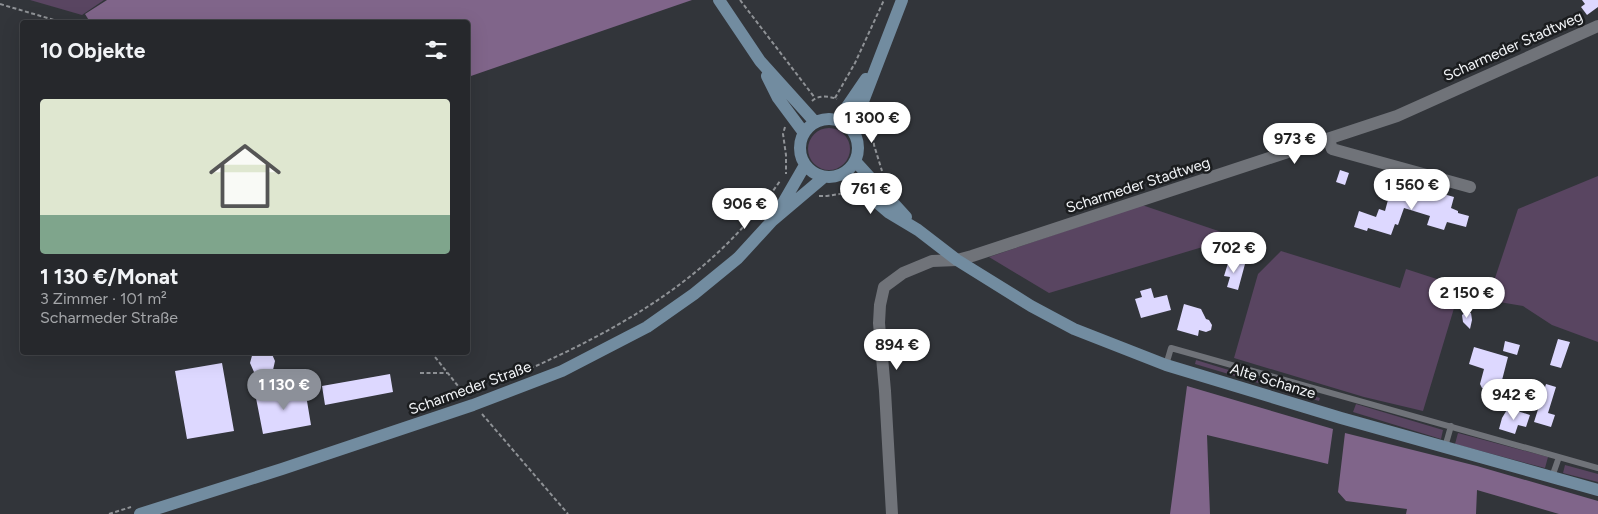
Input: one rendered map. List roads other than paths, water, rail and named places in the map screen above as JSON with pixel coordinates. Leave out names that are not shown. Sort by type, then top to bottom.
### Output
[{"type":"street","points":[[719,0],[760,60],[815,122]]},
{"type":"street","points":[[852,130],[902,0]]},
{"type":"street","name":"Scharmeder Stadtweg","points":[[957,260],[1329,140],[1397,116],[1598,26]]},
{"type":"street","points":[[760,60],[778,98],[804,133]]},
{"type":"street","points":[[838,120],[878,63]]},
{"type":"street","points":[[830,119],[838,120],[852,130],[859,149],[856,161],[844,174],[824,177],[813,173],[805,165],[800,146],[804,133],[815,122],[830,119]]},
{"type":"street","points":[[1329,140],[1332,149],[1470,187]]},
{"type":"street","name":"Alte Schanze","points":[[856,161],[918,230]]},
{"type":"street","name":"Scharmeder Straße","points":[[772,221],[805,165]]},
{"type":"street","name":"Alte Schanze","points":[[844,174],[888,212],[918,230],[957,260],[1031,306],[1074,329],[1166,365],[1341,418],[1598,490]]},
{"type":"street","name":"Scharmeder Straße","points":[[139,510],[474,405],[562,371],[647,327],[671,311],[738,258],[772,221],[824,177]]},
{"type":"street","points":[[892,514],[879,323],[884,287],[903,273],[932,261],[957,260]]},
{"type":"lane","points":[[1166,365],[1171,348],[1598,468]]},
{"type":"lane","points":[[1445,447],[1451,426]]},
{"type":"lane","points":[[1552,477],[1559,457]]}]
